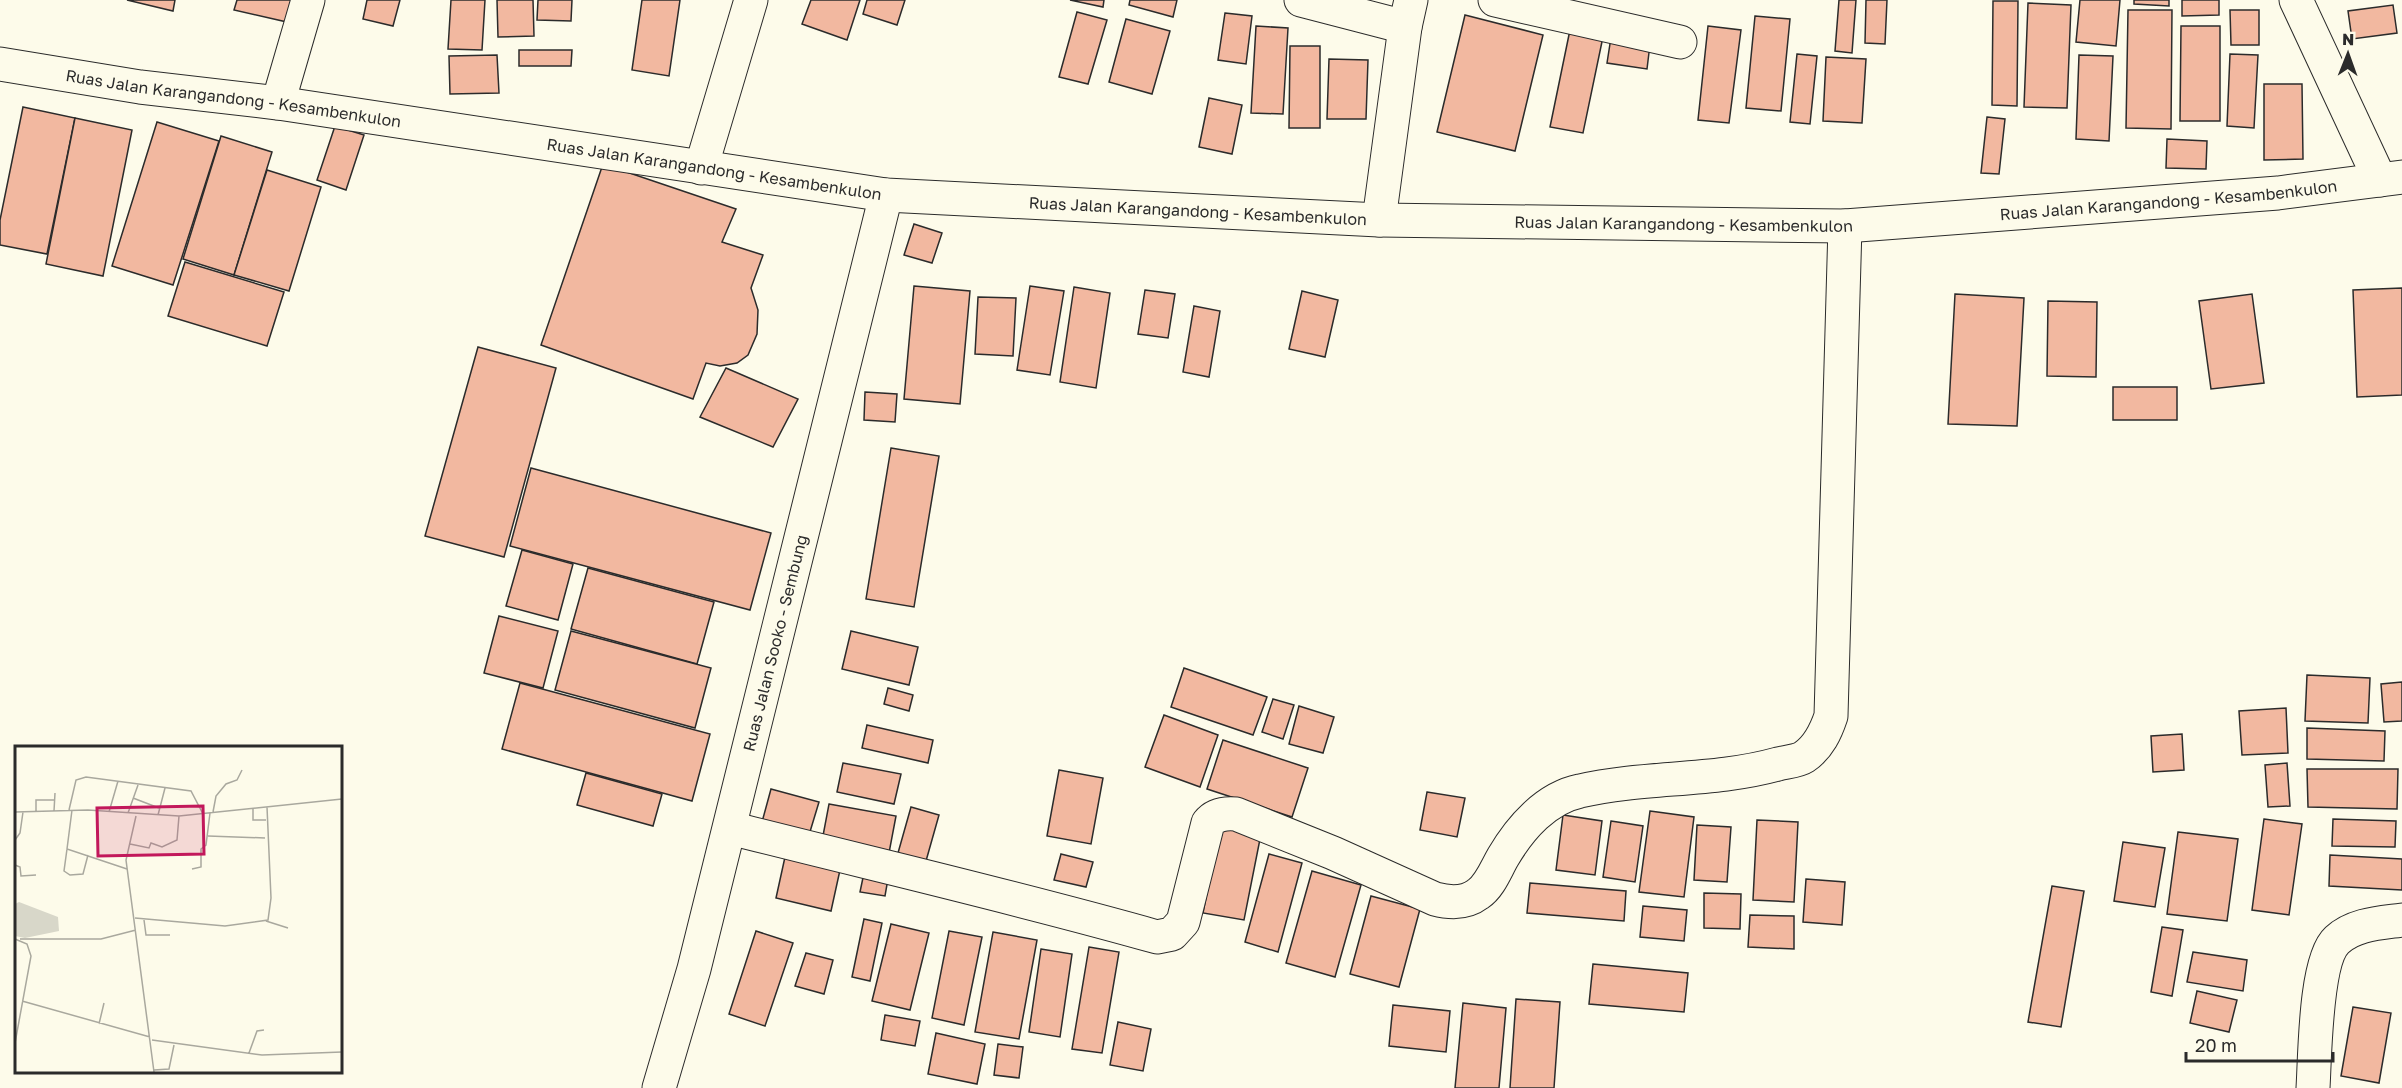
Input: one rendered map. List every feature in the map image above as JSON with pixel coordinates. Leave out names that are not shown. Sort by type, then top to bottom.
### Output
[{"type":"main road","points":[[278,103],[308,0]]},
{"type":"main road","points":[[701,168],[751,0]]},
{"type":"main road","points":[[1301,0],[1408,14],[1379,220]]},
{"type":"main road","points":[[1495,0],[1680,42]]},
{"type":"main road","points":[[2296,0],[2391,178]]},
{"type":"main road","name":"Ruas Jalan Karangandong - Kesambenkulon","points":[[0,64],[140,87],[278,103],[886,195],[1379,220],[1845,226],[2278,193],[2391,178]]},
{"type":"main road","name":"Ruas Jalan Sooko - Sembung","points":[[659,1088],[694,969],[730,828],[886,195]]},
{"type":"main road","points":[[730,828],[1050,906],[1157,937],[1172,934],[1184,922],[1208,823],[1212,817],[1219,815],[1236,814],[1333,853],[1435,899],[1450,903],[1461,902],[1477,896],[1486,888],[1508,849],[1531,819],[1550,804],[1578,791],[1628,782],[1762,769],[1803,758],[1825,733],[1831,716],[1845,226]]},
{"type":"main road","points":[[2313,1088],[2318,1020],[2327,953],[2335,941],[2347,932],[2366,925],[2402,920]]},
{"type":"building","points":[[127,0],[175,0],[173,11]]},
{"type":"building","points":[[237,0],[292,0],[287,22],[234,10]]},
{"type":"building","points":[[367,0],[400,0],[393,26],[363,19]]},
{"type":"building","points":[[451,0],[485,0],[482,50],[448,49]]},
{"type":"building","points":[[497,0],[533,0],[534,36],[498,37]]},
{"type":"building","points":[[538,0],[572,0],[571,21],[537,20]]},
{"type":"building","points":[[642,0],[680,0],[669,76],[632,70]]},
{"type":"building","points":[[811,0],[860,0],[847,40],[802,24]]},
{"type":"building","points":[[867,0],[905,0],[897,25],[863,14]]},
{"type":"building","points":[[1070,0],[1104,0],[1103,7]]},
{"type":"building","points":[[1130,0],[1177,0],[1173,17],[1129,5]]},
{"type":"building","points":[[1839,0],[1856,0],[1852,53],[1835,51]]},
{"type":"building","points":[[1866,0],[1887,0],[1885,44],[1865,43]]},
{"type":"building","points":[[2080,0],[2120,0],[2116,46],[2076,42]]},
{"type":"building","points":[[2134,0],[2169,0],[2169,6],[2134,4]]},
{"type":"building","points":[[2182,0],[2219,0],[2219,15],[2182,16]]},
{"type":"building","points":[[1993,1],[2018,1],[2017,106],[1992,105]]},
{"type":"building","points":[[2028,3],[2071,5],[2067,108],[2024,107]]},
{"type":"building","points":[[2393,5],[2397,33],[2352,39],[2348,11]]},
{"type":"building","points":[[2128,10],[2172,10],[2171,129],[2126,128]]},
{"type":"building","points":[[2230,10],[2259,10],[2259,45],[2231,45]]},
{"type":"building","points":[[1077,12],[1107,20],[1088,84],[1059,77]]},
{"type":"building","points":[[1225,13],[1252,16],[1246,64],[1218,60]]},
{"type":"building","points":[[1465,15],[1543,35],[1515,151],[1437,132]]},
{"type":"building","points":[[1755,16],[1790,19],[1781,111],[1746,108]]},
{"type":"building","points":[[1126,19],[1170,31],[1152,94],[1109,82]]},
{"type":"building","points":[[1571,25],[1604,32],[1583,133],[1550,127]]},
{"type":"building","points":[[1256,26],[1288,28],[1283,114],[1251,113]]},
{"type":"building","points":[[1708,26],[1741,30],[1729,123],[1698,120]]},
{"type":"building","points":[[2181,26],[2220,26],[2220,121],[2180,121]]},
{"type":"building","points":[[1612,31],[1651,36],[1647,69],[1607,63]]},
{"type":"building","points":[[1290,46],[1320,46],[1320,128],[1289,128]]},
{"type":"building","points":[[519,50],[572,50],[571,66],[519,66]]},
{"type":"building","points":[[1797,54],[1817,56],[1810,124],[1790,122]]},
{"type":"building","points":[[2230,54],[2258,55],[2254,128],[2227,126]]},
{"type":"building","points":[[497,55],[499,93],[450,94],[449,56]]},
{"type":"building","points":[[2079,55],[2113,56],[2109,141],[2076,139]]},
{"type":"building","points":[[1826,57],[1866,59],[1862,123],[1823,121]]},
{"type":"building","points":[[1329,59],[1368,60],[1366,119],[1327,119]]},
{"type":"building","points":[[2264,84],[2302,84],[2303,159],[2264,160]]},
{"type":"building","points":[[1209,98],[1242,105],[1232,154],[1199,147]]},
{"type":"building","points":[[23,107],[75,118],[47,254],[0,245],[0,220]]},
{"type":"building","points":[[1987,117],[2005,119],[1999,174],[1981,173]]},
{"type":"building","points":[[75,118],[132,130],[103,276],[46,264]]},
{"type":"building","points":[[157,122],[219,141],[173,285],[112,266]]},
{"type":"building","points":[[335,126],[364,135],[346,190],[317,180]]},
{"type":"building","points":[[221,136],[272,152],[234,275],[183,259]]},
{"type":"building","points":[[2167,139],[2207,141],[2206,169],[2166,168]]},
{"type":"building","points":[[603,164],[736,209],[722,242],[763,255],[751,288],[758,310],[757,334],[748,355],[737,363],[720,366],[706,363],[693,399],[541,345]]},
{"type":"building","points":[[267,170],[321,187],[289,291],[234,275]]},
{"type":"building","points":[[914,224],[942,233],[932,263],[904,255]]},
{"type":"building","points":[[185,262],[284,292],[267,346],[168,316]]},
{"type":"building","points":[[914,286],[970,291],[960,404],[904,399]]},
{"type":"building","points":[[1030,286],[1064,291],[1050,375],[1017,370]]},
{"type":"building","points":[[1074,287],[1110,293],[1096,388],[1060,382]]},
{"type":"building","points":[[2402,288],[2402,395],[2357,397],[2353,290]]},
{"type":"building","points":[[1145,290],[1175,294],[1168,338],[1138,334]]},
{"type":"building","points":[[1302,291],[1338,300],[1325,357],[1289,349]]},
{"type":"building","points":[[1955,294],[2024,298],[2017,426],[1948,424]]},
{"type":"building","points":[[2252,294],[2264,383],[2211,389],[2199,301]]},
{"type":"building","points":[[978,297],[1016,298],[1013,356],[975,354]]},
{"type":"building","points":[[2048,301],[2097,302],[2096,377],[2047,376]]},
{"type":"building","points":[[1194,306],[1220,311],[1209,377],[1183,372]]},
{"type":"building","points":[[478,347],[556,368],[504,557],[425,536]]},
{"type":"building","points":[[726,368],[798,399],[773,447],[700,417]]},
{"type":"building","points":[[2113,387],[2177,387],[2177,420],[2113,420]]},
{"type":"building","points":[[865,392],[897,394],[895,422],[864,420]]},
{"type":"building","points":[[891,448],[939,456],[914,607],[866,599]]},
{"type":"building","points":[[531,468],[771,533],[750,610],[510,546]]},
{"type":"building","points":[[522,550],[573,564],[558,620],[506,606]]},
{"type":"building","points":[[588,568],[714,602],[697,664],[571,629]]},
{"type":"building","points":[[499,616],[558,631],[543,688],[484,673]]},
{"type":"building","points":[[571,631],[711,668],[695,728],[555,690]]},
{"type":"building","points":[[851,631],[918,647],[909,685],[842,669]]},
{"type":"building","points":[[1184,668],[1267,697],[1253,735],[1171,707]]},
{"type":"building","points":[[2307,675],[2370,678],[2368,723],[2305,721]]},
{"type":"building","points":[[2402,682],[2402,721],[2384,722],[2381,684]]},
{"type":"building","points":[[520,683],[710,734],[692,801],[502,749]]},
{"type":"building","points":[[888,688],[913,695],[909,711],[884,704]]},
{"type":"building","points":[[1273,699],[1294,705],[1283,739],[1262,732]]},
{"type":"building","points":[[1299,706],[1334,717],[1323,753],[1289,744]]},
{"type":"building","points":[[2286,708],[2288,753],[2242,755],[2239,711]]},
{"type":"building","points":[[1164,715],[1218,735],[1200,787],[1145,767]]},
{"type":"building","points":[[867,725],[933,740],[928,763],[862,748]]},
{"type":"building","points":[[2307,728],[2385,731],[2384,761],[2307,759]]},
{"type":"building","points":[[2182,734],[2184,770],[2153,772],[2151,736]]},
{"type":"building","points":[[1223,740],[1308,768],[1292,817],[1207,789]]},
{"type":"building","points":[[843,763],[901,774],[894,804],[837,792]]},
{"type":"building","points":[[2287,763],[2290,806],[2268,807],[2265,765]]},
{"type":"building","points":[[2307,769],[2398,769],[2397,809],[2308,807]]},
{"type":"building","points":[[1059,770],[1103,778],[1091,844],[1047,836]]},
{"type":"building","points":[[586,773],[662,794],[653,826],[577,805]]},
{"type":"building","points":[[771,789],[819,802],[809,835],[762,822]]},
{"type":"building","points":[[1427,792],[1465,798],[1457,837],[1420,830]]},
{"type":"building","points":[[829,804],[896,816],[889,853],[822,841]]},
{"type":"building","points":[[911,807],[939,815],[924,868],[896,860]]},
{"type":"building","points":[[1650,811],[1694,817],[1684,897],[1639,892]]},
{"type":"building","points":[[1563,815],[1602,821],[1595,875],[1556,870]]},
{"type":"building","points":[[2264,819],[2302,824],[2289,915],[2252,910]]},
{"type":"building","points":[[2333,819],[2396,821],[2395,847],[2332,846]]},
{"type":"building","points":[[1757,820],[1798,822],[1794,902],[1753,900]]},
{"type":"building","points":[[1611,821],[1643,826],[1635,882],[1603,877]]},
{"type":"building","points":[[1697,825],[1731,827],[1727,882],[1694,880]]},
{"type":"building","points":[[1220,826],[1261,834],[1244,920],[1203,913]]},
{"type":"building","points":[[2178,832],[2238,839],[2227,921],[2167,914]]},
{"type":"building","points":[[2123,842],[2165,848],[2155,907],[2114,901]]},
{"type":"building","points":[[1061,854],[1093,862],[1086,887],[1054,880]]},
{"type":"building","points":[[1269,854],[1302,863],[1278,952],[1245,942]]},
{"type":"building","points":[[2330,855],[2402,859],[2402,890],[2329,886]]},
{"type":"building","points":[[785,857],[840,870],[831,911],[776,898]]},
{"type":"building","points":[[865,868],[889,873],[885,896],[860,892]]},
{"type":"building","points":[[1312,871],[1361,885],[1335,977],[1286,963]]},
{"type":"building","points":[[1806,879],[1845,882],[1842,925],[1803,922]]},
{"type":"building","points":[[1530,883],[1626,891],[1624,921],[1527,913]]},
{"type":"building","points":[[2052,886],[2084,891],[2061,1027],[2028,1022]]},
{"type":"building","points":[[1704,893],[1741,894],[1740,929],[1704,928]]},
{"type":"building","points":[[1371,896],[1420,909],[1399,987],[1350,974]]},
{"type":"building","points":[[1643,906],[1687,910],[1684,941],[1640,937]]},
{"type":"building","points":[[1750,915],[1794,916],[1794,949],[1748,947]]},
{"type":"building","points":[[864,919],[882,923],[870,981],[852,977]]},
{"type":"building","points":[[891,924],[929,933],[910,1010],[872,1001]]},
{"type":"building","points":[[2162,927],[2183,930],[2172,996],[2151,992]]},
{"type":"building","points":[[756,931],[793,943],[765,1026],[729,1014]]},
{"type":"building","points":[[949,931],[982,937],[964,1025],[932,1018]]},
{"type":"building","points":[[993,932],[1037,940],[1019,1039],[975,1032]]},
{"type":"building","points":[[1089,947],[1119,952],[1102,1053],[1072,1049]]},
{"type":"building","points":[[1041,949],[1072,954],[1060,1037],[1029,1032]]},
{"type":"building","points":[[2193,952],[2247,960],[2243,991],[2187,982]]},
{"type":"building","points":[[806,953],[833,960],[824,994],[795,986]]},
{"type":"building","points":[[1593,964],[1688,973],[1684,1012],[1589,1004]]},
{"type":"building","points":[[2197,991],[2237,1000],[2229,1032],[2190,1023]]},
{"type":"building","points":[[1516,999],[1560,1002],[1554,1088],[1510,1088]]},
{"type":"building","points":[[1463,1003],[1506,1008],[1499,1088],[1455,1088]]},
{"type":"building","points":[[1393,1005],[1450,1011],[1446,1052],[1389,1046]]},
{"type":"building","points":[[2353,1007],[2391,1013],[2379,1083],[2341,1076]]},
{"type":"building","points":[[885,1015],[920,1021],[915,1046],[881,1040]]},
{"type":"building","points":[[1118,1022],[1151,1029],[1143,1071],[1110,1065]]},
{"type":"building","points":[[936,1033],[985,1044],[977,1084],[928,1074]]},
{"type":"building","points":[[998,1044],[1023,1047],[1019,1078],[994,1075]]}]
